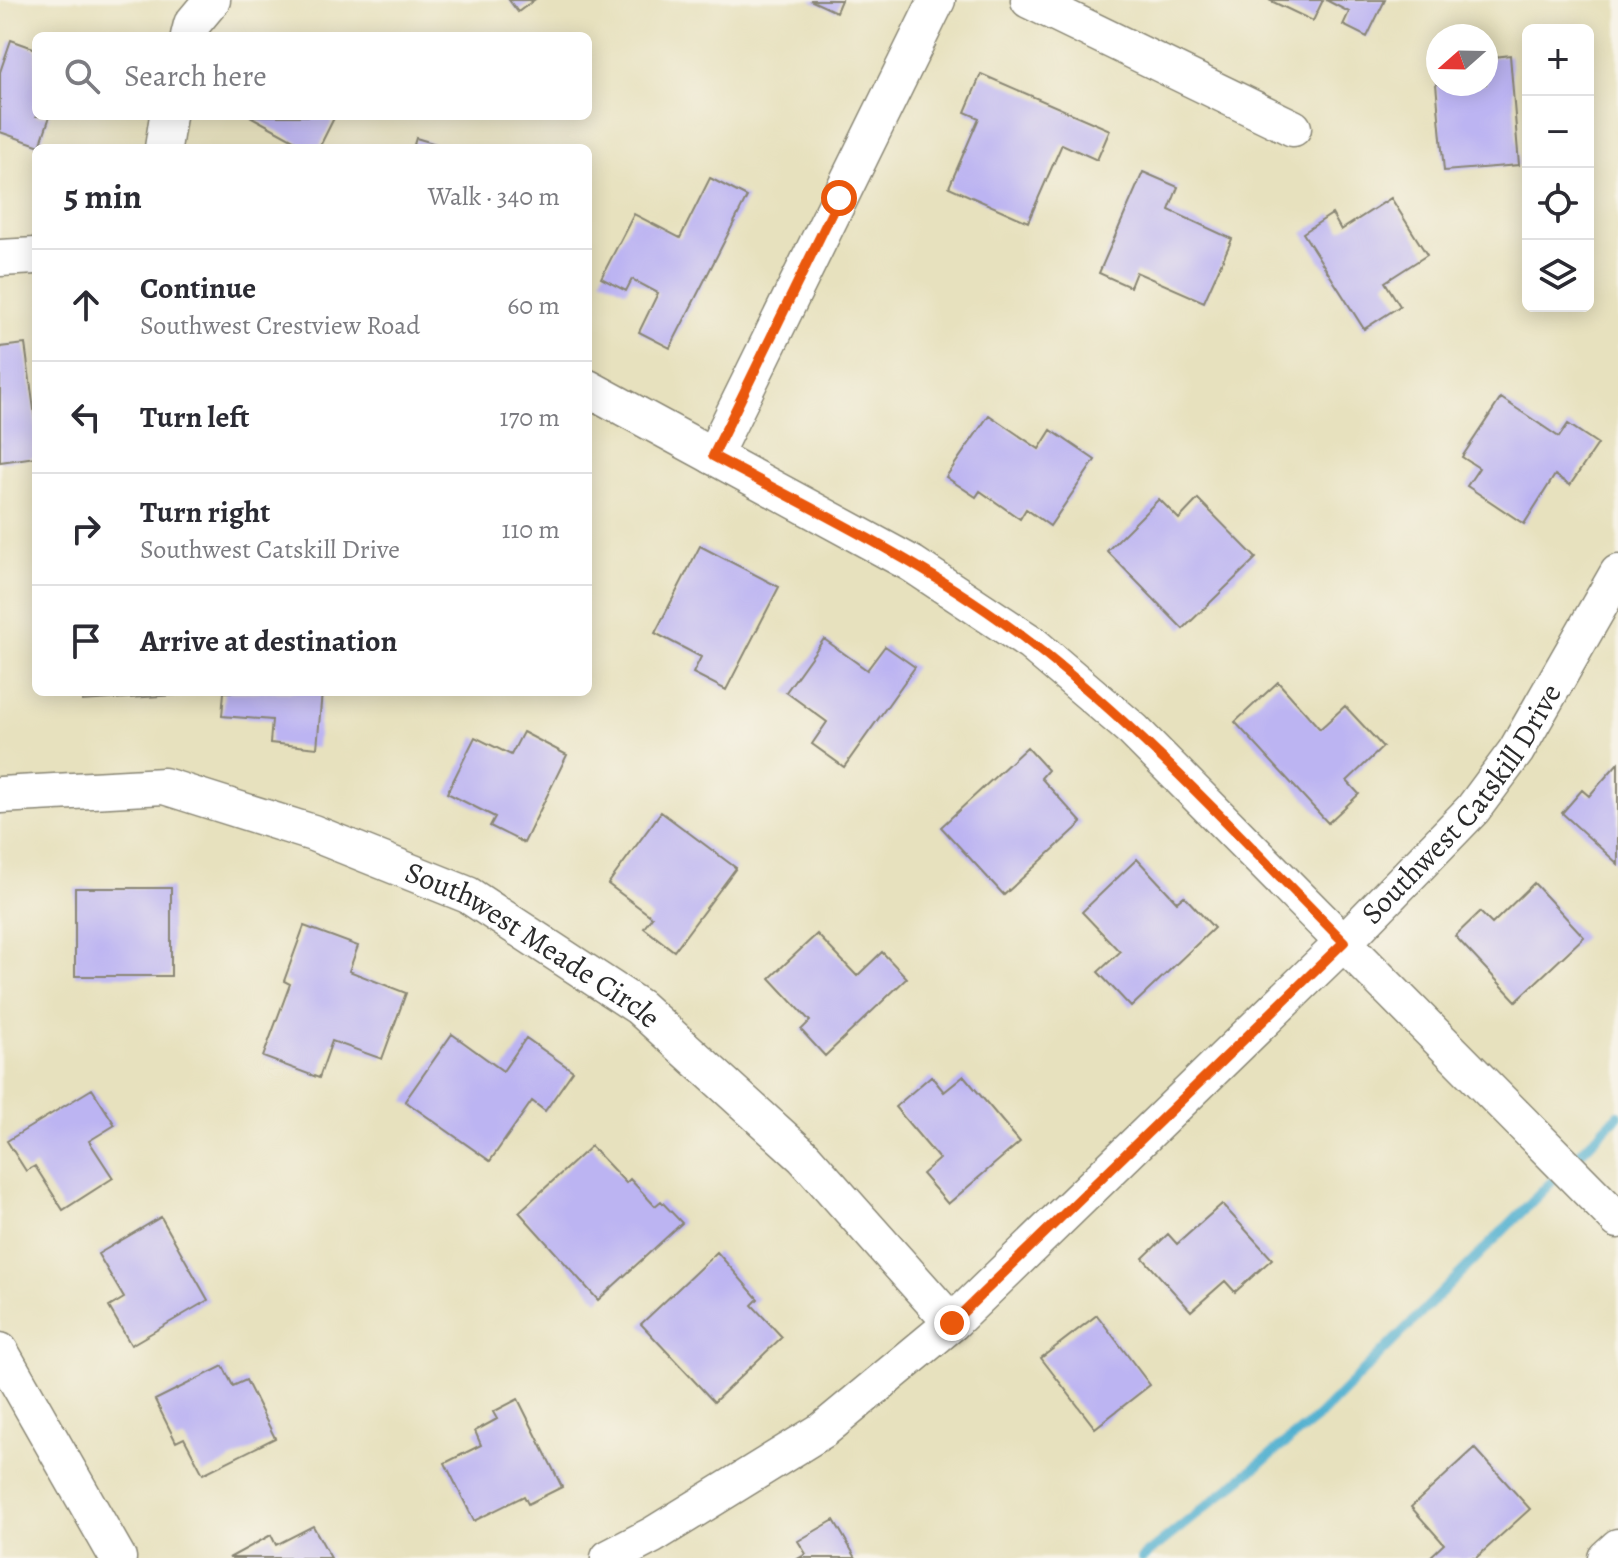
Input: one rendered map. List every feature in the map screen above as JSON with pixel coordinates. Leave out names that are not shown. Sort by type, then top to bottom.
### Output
[{"type":"street","points":[[190,32],[192,24],[212,0]]},
{"type":"street","points":[[713,456],[937,0]]},
{"type":"street","points":[[1029,0],[1293,128]]},
{"type":"street","points":[[164,144],[167,120]]},
{"type":"street","points":[[0,258],[32,256]]},
{"type":"street","points":[[592,390],[912,564],[1031,643],[1133,730],[1618,1220]]},
{"type":"street","name":"Southwest Catskill Drive","points":[[609,1558],[653,1535],[823,1430],[952,1323],[1344,942],[1473,809],[1516,751],[1618,573]]},
{"type":"street","name":"Southwest Meade Circle","points":[[0,795],[164,786],[313,833],[468,895],[639,1007],[804,1157],[952,1323]]},
{"type":"street","points":[[0,1351],[118,1558]]},
{"type":"street","points":[[1606,1558],[1618,1547]]},
{"type":"building","points":[[509,0],[534,0],[518,12]]},
{"type":"building","points":[[810,0],[841,0],[836,12]]},
{"type":"building","points":[[1269,0],[1323,0],[1313,21]]},
{"type":"building","points":[[1326,0],[1385,0],[1367,37],[1343,25],[1349,12]]},
{"type":"building","points":[[11,40],[32,48],[32,120],[49,120],[41,144],[0,132],[0,72]]},
{"type":"building","points":[[1510,55],[1519,165],[1444,171],[1437,96],[1498,96],[1498,56]]},
{"type":"building","points":[[981,74],[1110,130],[1097,160],[1062,144],[1028,222],[949,187],[979,118],[965,112]]},
{"type":"building","points":[[257,120],[333,120],[321,144],[301,144]]},
{"type":"building","points":[[416,138],[436,144],[414,144]]},
{"type":"building","points":[[1143,172],[1178,187],[1169,210],[1232,239],[1204,302],[1136,272],[1130,287],[1099,273]]},
{"type":"building","points":[[710,178],[747,197],[670,348],[639,332],[658,293],[632,279],[626,291],[601,278],[634,214],[680,238]]},
{"type":"building","points":[[1391,198],[1427,255],[1385,282],[1400,306],[1364,329],[1303,233],[1332,214],[1341,230]]},
{"type":"building","points":[[25,344],[32,395],[32,458],[0,462],[0,347]]},
{"type":"building","points":[[1501,398],[1559,437],[1568,424],[1598,444],[1570,485],[1555,475],[1524,524],[1467,486],[1479,468],[1462,457]]},
{"type":"building","points":[[989,415],[1039,449],[1051,430],[1095,460],[1050,526],[1026,509],[1020,519],[980,491],[976,497],[946,477]]},
{"type":"building","points":[[1159,499],[1179,519],[1198,499],[1256,558],[1183,629],[1107,551]]},
{"type":"building","points":[[700,546],[779,587],[726,690],[693,673],[701,657],[655,633]]},
{"type":"building","points":[[824,639],[867,670],[885,646],[915,667],[844,767],[812,744],[827,722],[786,692]]},
{"type":"building","points":[[1278,682],[1320,729],[1345,706],[1383,747],[1347,781],[1359,794],[1328,823],[1235,722]]},
{"type":"building","points":[[82,696],[160,696],[82,701]]},
{"type":"building","points":[[224,696],[322,696],[317,748],[270,743],[272,720],[222,716]]},
{"type":"building","points":[[523,732],[567,755],[524,843],[490,826],[495,817],[447,793],[475,737],[511,755]]},
{"type":"building","points":[[1027,747],[1048,770],[1041,778],[1082,823],[1004,895],[941,827]]},
{"type":"building","points":[[1618,763],[1618,864],[1562,813],[1582,790],[1589,796]]},
{"type":"building","points":[[661,812],[736,868],[674,951],[644,928],[652,917],[608,884]]},
{"type":"building","points":[[1137,859],[1177,902],[1184,896],[1214,928],[1131,1007],[1098,972],[1120,952],[1082,912]]},
{"type":"building","points":[[1534,883],[1584,937],[1516,1001],[1455,936],[1480,912],[1492,924]]},
{"type":"building","points":[[75,888],[171,888],[171,976],[75,976]]},
{"type":"building","points":[[304,926],[358,946],[349,971],[406,993],[382,1059],[332,1041],[319,1078],[263,1057],[290,984],[284,981]]},
{"type":"building","points":[[817,934],[857,976],[882,952],[907,978],[825,1056],[801,1030],[810,1021],[770,978]]},
{"type":"building","points":[[452,1034],[503,1071],[526,1038],[573,1071],[545,1111],[532,1101],[490,1161],[405,1101]]},
{"type":"building","points":[[931,1076],[944,1092],[964,1076],[1020,1142],[948,1204],[922,1174],[939,1159],[895,1107]]},
{"type":"building","points":[[92,1089],[115,1125],[89,1141],[113,1178],[63,1210],[35,1166],[26,1171],[7,1141]]},
{"type":"building","points":[[591,1146],[626,1183],[630,1179],[655,1206],[661,1201],[682,1223],[598,1300],[519,1212]]},
{"type":"building","points":[[1222,1204],[1272,1259],[1235,1292],[1225,1281],[1191,1311],[1143,1258],[1168,1234],[1177,1244]]},
{"type":"building","points":[[161,1217],[208,1300],[131,1345],[109,1307],[124,1298],[98,1254]]},
{"type":"building","points":[[717,1252],[758,1299],[752,1305],[782,1337],[714,1402],[641,1324]]},
{"type":"building","points":[[1097,1315],[1150,1385],[1095,1428],[1041,1358]]},
{"type":"building","points":[[223,1366],[233,1386],[246,1380],[275,1438],[203,1474],[184,1438],[176,1442],[155,1400]]},
{"type":"building","points":[[518,1399],[562,1487],[528,1504],[524,1496],[474,1521],[445,1463],[481,1445],[475,1431],[497,1419],[493,1412]]},
{"type":"building","points":[[1475,1448],[1530,1509],[1476,1558],[1429,1558],[1444,1544],[1411,1507]]},
{"type":"building","points":[[834,1520],[856,1558],[799,1558],[806,1554],[798,1541]]},
{"type":"building","points":[[313,1526],[331,1558],[229,1558],[271,1535],[276,1545]]},
{"type":"waterway","points":[[1142,1558],[1318,1417],[1618,1115]]},
{"type":"route","points":[[839,198],[713,456],[912,564],[1031,643],[1133,730],[1344,942],[952,1323]]}]
